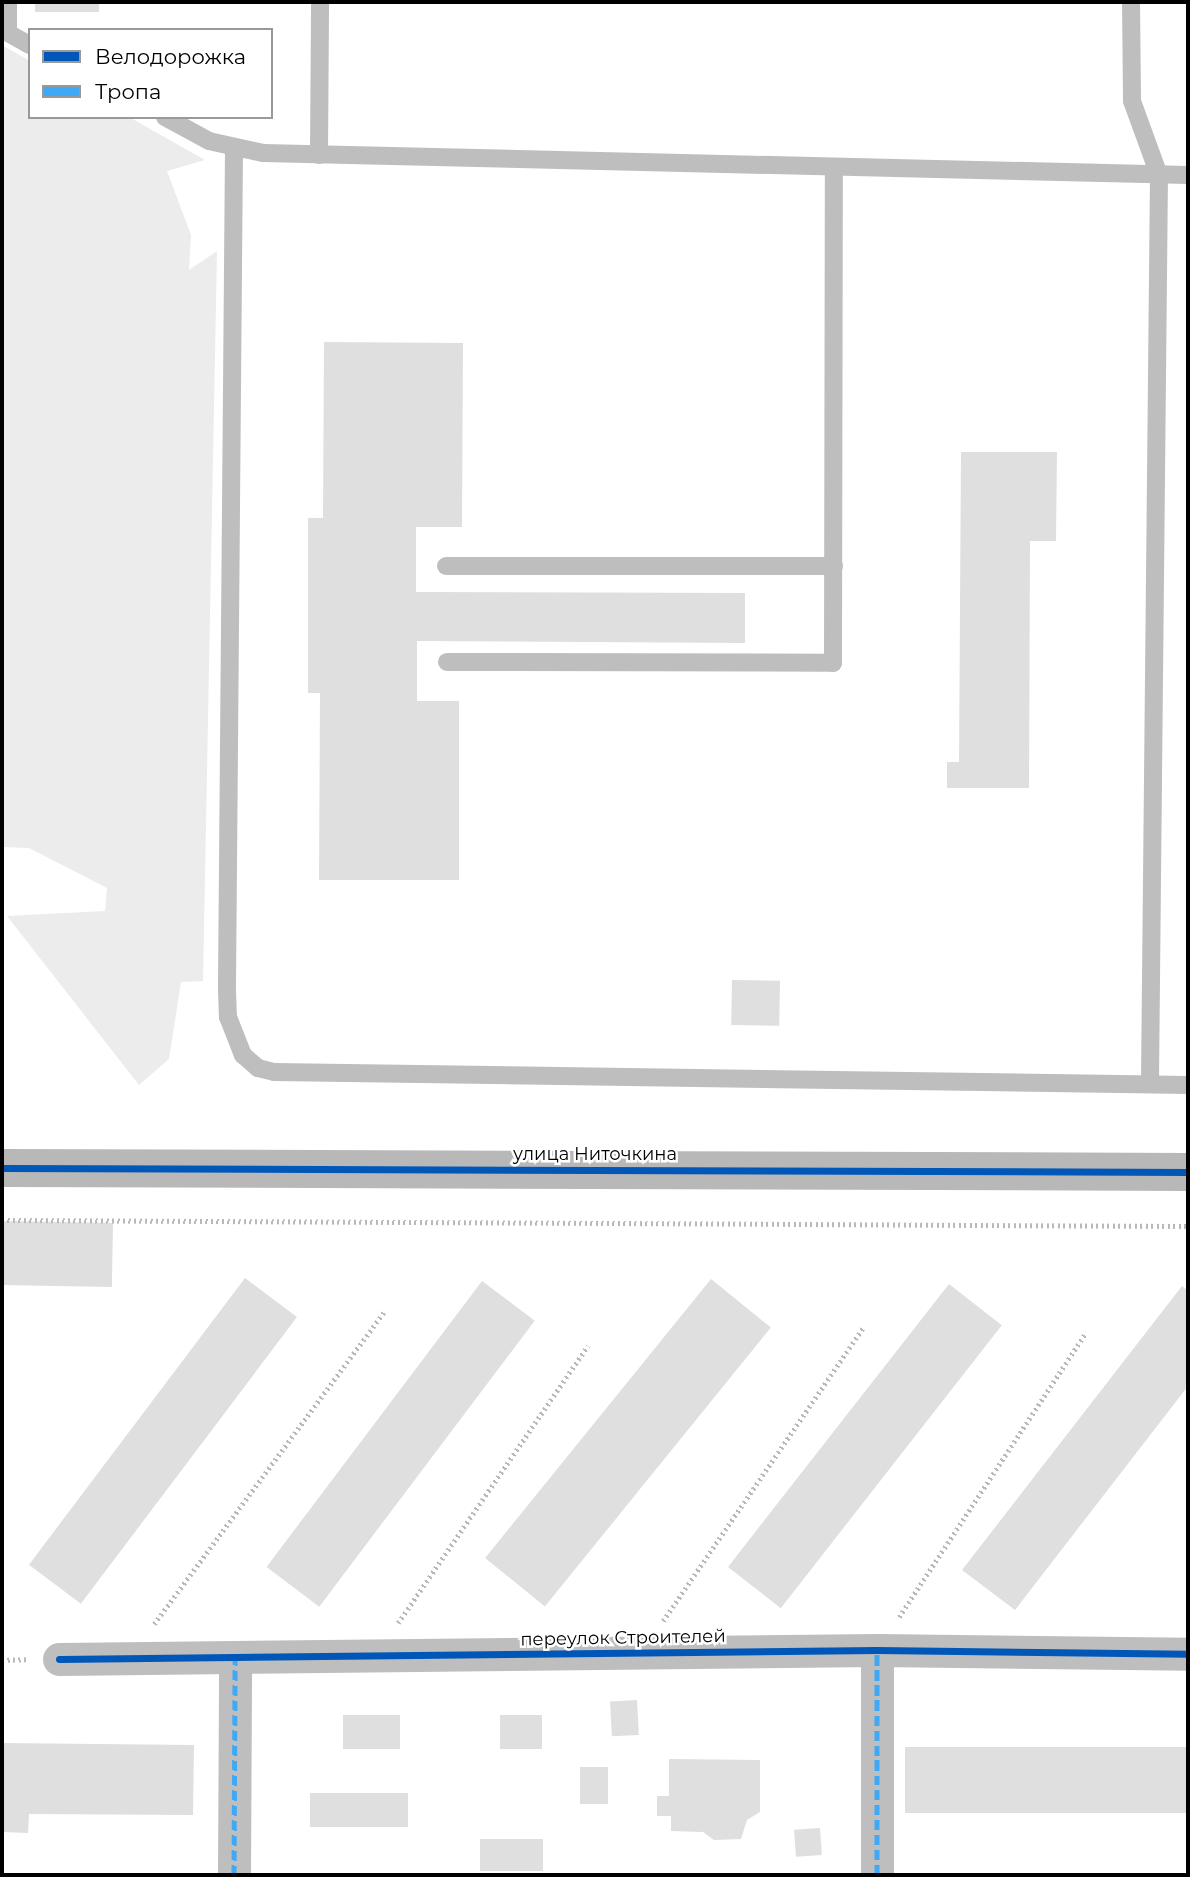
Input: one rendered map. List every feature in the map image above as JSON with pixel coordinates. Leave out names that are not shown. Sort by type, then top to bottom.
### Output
[{"type":"street","name":"улица Ниточкина","points":[[2,1168],[1188,1172]]},
{"type":"street","name":"переулок Строителей","points":[[59,1659],[373,1658],[877,1650],[1188,1654]]},
{"type":"street","points":[[877,1650],[877,1875]]},
{"type":"street","points":[[234,1875],[235,1659]]},
{"type":"lane","points":[[8,2],[8,33],[28,44]]},
{"type":"lane","points":[[319,155],[320,2]]},
{"type":"lane","points":[[1132,2],[1132,101],[1159,175],[1150,1084]]},
{"type":"lane","points":[[169,119],[234,149],[319,155],[1188,175]]},
{"type":"lane","points":[[234,149],[227,990],[228,1017],[243,1055],[258,1068],[274,1072],[1188,1085]]},
{"type":"lane","points":[[447,662],[833,663],[834,167]]},
{"type":"lane","points":[[446,566],[834,566]]},
{"type":"path","points":[[2,1220],[1188,1226]]},
{"type":"path","points":[[126,1657],[385,1311]]},
{"type":"path","points":[[658,1627],[863,1328]]},
{"type":"path","points":[[877,1650],[1086,1332]]},
{"type":"path","points":[[373,1658],[588,1346]]},
{"type":"shaded area","points":[[2,45],[28,60],[28,119],[133,119],[205,160],[167,171],[191,235],[189,270],[217,251],[203,981],[181,982],[169,1059],[139,1085],[7,916],[105,911],[107,888],[29,848],[2,847]]},
{"type":"building","points":[[35,2],[99,2],[99,12],[35,12]]},
{"type":"building","points":[[324,342],[463,343],[462,527],[416,527],[416,592],[745,593],[745,643],[417,641],[417,701],[459,701],[459,880],[319,880],[320,693],[308,693],[308,518],[323,518]]},
{"type":"building","points":[[961,452],[1057,452],[1056,541],[1030,541],[1029,788],[947,788],[947,762],[959,762]]},
{"type":"building","points":[[732,980],[780,981],[779,1026],[731,1025]]},
{"type":"building","points":[[2,1221],[113,1223],[112,1287],[2,1285]]},
{"type":"building","points":[[245,1278],[297,1317],[81,1604],[29,1565]]},
{"type":"building","points":[[711,1279],[771,1327],[545,1606],[485,1558]]},
{"type":"building","points":[[482,1281],[535,1321],[319,1607],[267,1567]]},
{"type":"building","points":[[949,1284],[1002,1325],[781,1608],[728,1567]]},
{"type":"building","points":[[1182,1286],[1188,1291],[1188,1386],[1015,1610],[962,1570]]},
{"type":"building","points":[[637,1700],[639,1735],[612,1736],[610,1701]]},
{"type":"building","points":[[343,1715],[400,1715],[400,1749],[343,1749]]},
{"type":"building","points":[[500,1715],[542,1715],[542,1749],[500,1749]]},
{"type":"building","points":[[2,1743],[194,1745],[193,1815],[29,1814],[28,1833],[2,1832]]},
{"type":"building","points":[[905,1747],[1188,1747],[1188,1813],[905,1813]]},
{"type":"building","points":[[669,1759],[760,1760],[760,1812],[747,1820],[741,1839],[714,1840],[703,1832],[671,1831],[671,1816],[657,1816],[657,1796],[669,1796]]},
{"type":"building","points":[[580,1767],[608,1767],[608,1804],[580,1804]]},
{"type":"building","points":[[310,1793],[408,1793],[408,1827],[310,1827]]},
{"type":"building","points":[[820,1828],[822,1855],[796,1857],[794,1830]]},
{"type":"building","points":[[480,1839],[543,1839],[543,1871],[480,1871]]},
{"type":"marked path","points":[[877,1650],[877,1875]]},
{"type":"marked path","points":[[234,1875],[235,1659]]},
{"type":"cycle path","points":[[2,1168],[1188,1172]]},
{"type":"cycle path","points":[[59,1659],[877,1650],[1188,1654]]}]
